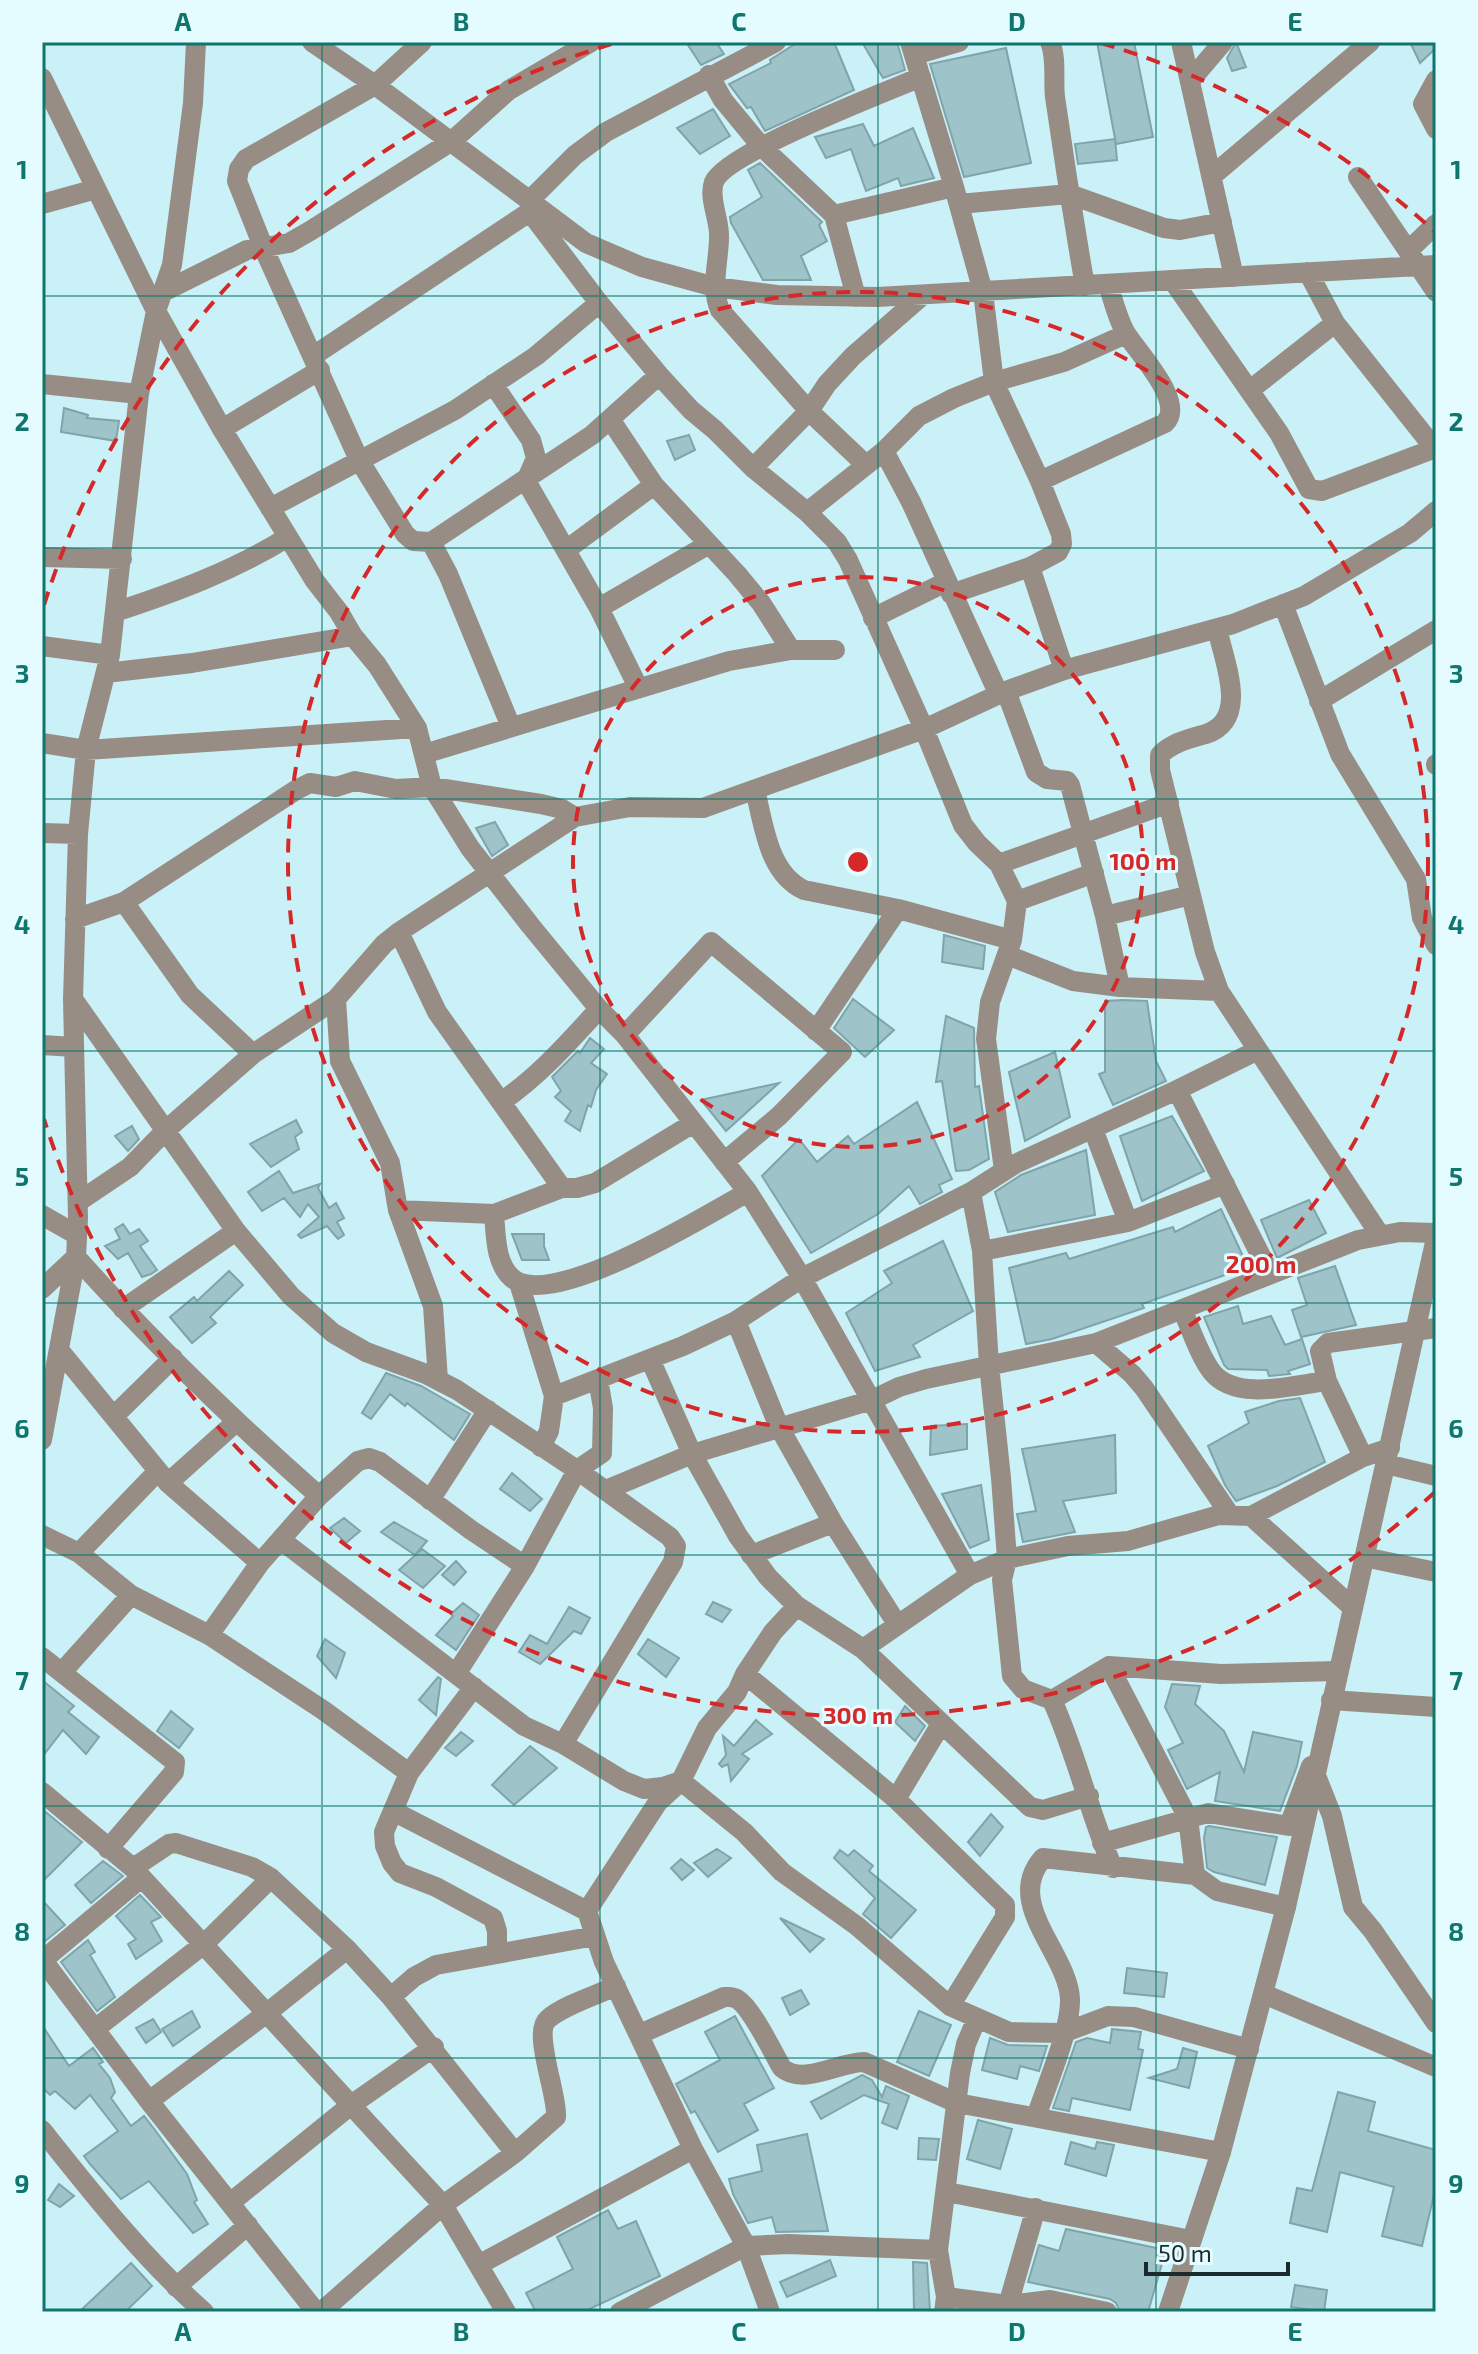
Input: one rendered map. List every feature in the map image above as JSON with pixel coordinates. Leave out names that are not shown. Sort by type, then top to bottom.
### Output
[{"type":"street","points":[[42,1440],[76,1257],[78,1202],[73,999],[78,834],[86,750],[108,664],[139,394],[159,302],[172,265],[193,103],[196,42]]},
{"type":"street","points":[[312,42],[452,141],[532,207],[586,243],[642,267],[715,287],[777,295],[923,295],[1308,272],[1420,261]]},
{"type":"street","points":[[422,42],[375,85],[246,159],[239,169],[237,181],[264,249],[359,460],[405,534],[413,541],[431,542],[592,435],[659,375]]},
{"type":"street","points":[[159,302],[247,250],[289,243],[310,231],[452,141],[509,90],[591,42]]},
{"type":"street","points":[[222,429],[532,207],[575,155],[606,132],[776,42]]},
{"type":"street","points":[[873,618],[949,588],[1030,567],[1058,552],[1062,544],[1040,481],[994,382],[983,292],[912,49],[959,42]]},
{"type":"street","points":[[1050,42],[1055,52],[1053,79],[1085,286]]},
{"type":"street","points":[[1181,42],[1234,277]]},
{"type":"street","points":[[1190,81],[1223,42]]},
{"type":"street","points":[[1212,176],[1370,42]]},
{"type":"street","points":[[709,75],[723,100],[761,146],[834,215],[856,297]]},
{"type":"street","points":[[866,465],[809,411],[723,316],[716,300],[715,287],[719,236],[714,181],[724,170],[761,146],[921,77]]},
{"type":"street","points":[[42,78],[51,116],[159,302],[222,429],[288,537],[417,728],[432,787],[488,872],[599,1009],[625,1035],[748,1192],[802,1278],[970,1575]]},
{"type":"street","points":[[1436,80],[1423,104],[1436,129]]},
{"type":"street","points":[[1358,177],[1420,261],[1436,292]]},
{"type":"street","points":[[42,204],[96,189]]},
{"type":"street","points":[[834,215],[956,196],[1069,194],[1164,228],[1180,230],[1222,222]]},
{"type":"street","points":[[532,207],[599,303],[659,375],[753,468],[807,512],[842,551],[924,729],[963,825],[999,864],[1017,901],[1009,947],[990,1002],[986,1039],[1004,1170]]},
{"type":"street","points":[[1420,261],[1436,224]]},
{"type":"street","points":[[1173,281],[1279,433],[1309,489],[1322,491],[1436,448],[1335,323],[1308,272]]},
{"type":"street","points":[[1040,481],[1165,423],[1171,417],[1168,395],[1126,334],[1108,284]]},
{"type":"street","points":[[753,468],[809,411],[827,384],[853,356],[923,295]]},
{"type":"street","points":[[270,508],[455,410],[536,356],[599,303]]},
{"type":"street","points":[[1250,390],[1335,323]]},
{"type":"street","points":[[807,512],[884,451],[919,416],[994,382],[1064,362],[1126,334]]},
{"type":"street","points":[[42,384],[139,394]]},
{"type":"street","points":[[493,384],[531,440],[536,458],[526,481]]},
{"type":"street","points":[[610,419],[654,485],[761,603],[791,650]]},
{"type":"street","points":[[884,451],[1002,693],[1036,772],[1047,779],[1067,781],[1094,873],[1120,987]]},
{"type":"street","points":[[526,481],[599,608],[638,687]]},
{"type":"street","points":[[566,550],[654,485]]},
{"type":"street","points":[[78,1202],[130,1167],[166,1130],[253,1054],[336,999],[384,944],[399,932],[575,817],[630,807],[703,808],[924,729],[1002,693],[1064,670],[1217,628],[1304,596],[1410,533],[1436,511]]},
{"type":"street","points":[[115,612],[214,577],[247,562],[288,537]]},
{"type":"street","points":[[431,542],[448,574],[511,727]]},
{"type":"street","points":[[599,608],[709,544]]},
{"type":"street","points":[[42,557],[122,559]]},
{"type":"street","points":[[1030,567],[1064,670]]},
{"type":"street","points":[[1283,604],[1340,754],[1416,879],[1422,918],[1436,945]]},
{"type":"street","points":[[1217,628],[1232,702],[1229,715],[1220,729],[1169,746],[1160,755],[1160,770],[1205,952],[1219,991],[1256,1051],[1380,1235]]},
{"type":"street","points":[[1319,701],[1436,630]]},
{"type":"street","points":[[42,646],[108,664],[192,663],[353,636]]},
{"type":"street","points":[[424,754],[729,661],[791,650],[835,650]]},
{"type":"street","points":[[42,743],[86,750],[417,728]]},
{"type":"street","points":[[75,919],[124,902],[310,783],[336,787],[355,781],[396,789],[432,787],[541,804],[562,809],[575,817]]},
{"type":"street","points":[[755,790],[772,855],[781,873],[804,890],[898,909],[1009,947],[1073,981],[1120,987],[1219,991]]},
{"type":"street","points":[[999,864],[1169,803]]},
{"type":"street","points":[[42,833],[78,834]]},
{"type":"street","points":[[1017,901],[1094,873]]},
{"type":"street","points":[[1105,916],[1191,895]]},
{"type":"street","points":[[124,902],[190,995],[253,1054]]},
{"type":"street","points":[[816,1031],[898,909]]},
{"type":"street","points":[[399,932],[437,1012],[562,1188]]},
{"type":"street","points":[[625,1035],[711,942],[842,1052],[779,1116],[724,1162]]},
{"type":"street","points":[[73,999],[236,1231],[291,1296],[333,1333],[366,1352],[438,1380],[488,1410],[606,1490],[670,1537],[676,1546],[676,1553],[563,1744]]},
{"type":"street","points":[[336,999],[340,1061],[390,1163],[398,1210],[433,1306],[438,1380]]},
{"type":"street","points":[[501,1102],[530,1082],[599,1009]]},
{"type":"street","points":[[42,1045],[74,1047]]},
{"type":"street","points":[[554,1396],[736,1321],[802,1278],[971,1192],[1004,1170],[1256,1051]]},
{"type":"street","points":[[1177,1090],[1270,1274]]},
{"type":"street","points":[[398,1210],[494,1214],[562,1188],[595,1183],[692,1124]]},
{"type":"street","points":[[1093,1129],[1128,1222]]},
{"type":"street","points":[[982,1251],[1128,1222],[1225,1184]]},
{"type":"street","points":[[494,1214],[499,1256],[509,1276],[519,1283],[538,1285],[589,1275],[748,1192]]},
{"type":"street","points":[[971,1192],[982,1251],[1007,1559],[1002,1580],[1012,1676],[1023,1689],[1052,1700],[1068,1736],[1113,1868]]},
{"type":"street","points":[[42,1215],[77,1235]]},
{"type":"street","points":[[123,1309],[236,1231]]},
{"type":"street","points":[[606,1490],[692,1454],[872,1400],[899,1387],[1096,1343],[1358,1240],[1400,1232],[1436,1236],[1286,1907],[1221,2152],[1168,2312]]},
{"type":"street","points":[[76,1257],[123,1309],[236,1422],[319,1496]]},
{"type":"street","points":[[42,1289],[76,1257]]},
{"type":"street","points":[[519,1283],[554,1396],[549,1431],[541,1447]]},
{"type":"street","points":[[1182,1309],[1211,1370],[1234,1388],[1327,1381]]},
{"type":"street","points":[[736,1321],[779,1427],[833,1523],[897,1624]]},
{"type":"street","points":[[1363,1457],[1327,1381],[1320,1351],[1328,1343],[1436,1328]]},
{"type":"street","points":[[1096,1343],[1144,1388],[1230,1515]]},
{"type":"street","points":[[60,1351],[163,1477],[260,1563]]},
{"type":"street","points":[[115,1415],[173,1358]]},
{"type":"street","points":[[650,1359],[692,1454],[751,1555],[777,1588],[797,1606],[863,1649],[1030,1807],[1043,1810],[1089,1796]]},
{"type":"street","points":[[456,1674],[525,1566],[577,1470],[602,1453],[603,1408],[598,1379]]},
{"type":"street","points":[[430,1500],[488,1410]]},
{"type":"street","points":[[79,1553],[163,1477],[236,1422]]},
{"type":"street","points":[[863,1649],[970,1575],[1007,1559],[1068,1546],[1128,1541],[1205,1518],[1251,1516],[1363,1457],[1388,1456],[1436,1476]]},
{"type":"street","points":[[209,1635],[260,1563],[319,1496],[358,1461],[369,1458],[380,1462],[525,1566]]},
{"type":"street","points":[[1251,1516],[1352,1607]]},
{"type":"street","points":[[751,1555],[833,1523]]},
{"type":"street","points":[[42,1535],[79,1553],[131,1595],[209,1635],[323,1710],[409,1773]]},
{"type":"street","points":[[281,1540],[524,1726],[644,1789],[681,1781]]},
{"type":"street","points":[[1364,1557],[1436,1572]]},
{"type":"street","points":[[63,1671],[131,1595]]},
{"type":"street","points":[[587,1911],[658,1802],[681,1781],[707,1728],[737,1692],[745,1674],[773,1632],[797,1606]]},
{"type":"street","points":[[42,1657],[175,1762],[174,1772],[108,1849]]},
{"type":"street","points":[[1052,1700],[1109,1666],[1221,1674],[1337,1671]]},
{"type":"street","points":[[1109,1666],[1188,1818],[1195,1875]]},
{"type":"street","points":[[745,1674],[896,1799],[1005,1905],[1005,1917],[950,2006]]},
{"type":"street","points":[[474,1687],[409,1773],[384,1832],[385,1846],[400,1873],[436,1887],[493,1918],[497,1931],[497,1953]]},
{"type":"street","points":[[1331,1700],[1436,1707]]},
{"type":"street","points":[[896,1799],[941,1724]]},
{"type":"street","points":[[1102,1843],[1208,1813],[1289,1826],[1323,1736]]},
{"type":"street","points":[[1315,1773],[1332,1816],[1353,1907],[1436,2023]]},
{"type":"street","points":[[681,1781],[744,1832],[782,1872],[857,1926],[950,2006],[1009,2032],[1063,2033],[1108,2016],[1134,2017],[1249,2049]]},
{"type":"street","points":[[42,1792],[137,1873],[443,2205],[506,2312]]},
{"type":"street","points":[[393,1811],[587,1911],[616,1986],[693,2149],[746,2246],[770,2312]]},
{"type":"street","points":[[515,2153],[434,2047],[347,1949],[271,1878],[252,1867],[176,1843],[169,1844],[43,1960],[149,2101],[318,2312],[443,2205],[515,2153],[556,2117],[557,2104],[542,2026],[545,2020],[616,1986]]},
{"type":"street","points":[[1036,2117],[1070,2002],[1068,1982],[1038,1926],[1030,1883],[1033,1868],[1043,1858],[1195,1875],[1217,1891],[1286,1907]]},
{"type":"street","points":[[95,2029],[204,1944],[271,1878]]},
{"type":"street","points":[[391,1997],[423,1970],[436,1965],[595,1936]]},
{"type":"street","points":[[149,2101],[347,1949]]},
{"type":"street","points":[[1264,1994],[1436,2067]]},
{"type":"street","points":[[640,2034],[724,1997],[732,1997],[740,2001],[782,2068],[790,2075],[800,2076],[852,2062],[864,2062],[957,2103],[1221,2152]]},
{"type":"street","points":[[977,2018],[966,2044],[938,2250],[945,2305],[1048,2306],[1107,2312]]},
{"type":"street","points":[[230,2203],[351,2105],[434,2047]]},
{"type":"street","points":[[42,2130],[125,2234],[204,2312]]},
{"type":"street","points":[[480,2264],[693,2149]]},
{"type":"street","points":[[947,2192],[1191,2240]]},
{"type":"street","points":[[1008,2305],[1036,2208]]},
{"type":"street","points":[[176,2287],[248,2225]]},
{"type":"street","points":[[620,2312],[746,2246],[788,2244],[938,2250]]},
{"type":"building","points":[[686,42],[716,42],[724,54],[701,65]]},
{"type":"building","points":[[798,42],[834,42],[854,90],[765,131],[751,107],[747,108],[729,84],[771,63],[770,60]]},
{"type":"building","points":[[862,42],[897,42],[905,70],[883,78]]},
{"type":"building","points":[[1097,42],[1134,42],[1153,137],[1116,144]]},
{"type":"building","points":[[1236,42],[1246,67],[1232,71],[1227,58]]},
{"type":"building","points":[[1410,42],[1436,42],[1436,48],[1420,63]]},
{"type":"building","points":[[1006,48],[1031,163],[964,177],[930,64]]},
{"type":"building","points":[[713,109],[730,136],[700,154],[677,128]]},
{"type":"building","points":[[863,124],[874,146],[913,128],[934,178],[901,186],[898,178],[866,191],[851,149],[826,158],[815,137]]},
{"type":"building","points":[[1115,139],[1117,160],[1078,164],[1075,144]]},
{"type":"building","points":[[760,163],[822,222],[819,225],[827,241],[801,256],[811,280],[763,280],[731,223],[730,217],[762,197],[748,170]]},
{"type":"building","points":[[64,408],[88,415],[87,418],[119,421],[116,441],[61,432]]},
{"type":"building","points":[[689,435],[695,450],[675,460],[667,441]]},
{"type":"building","points":[[495,822],[508,845],[492,856],[476,828]]},
{"type":"building","points":[[944,935],[985,946],[983,969],[942,962]]},
{"type":"building","points":[[853,999],[894,1030],[865,1057],[834,1028]]},
{"type":"building","points":[[1105,1001],[1147,1001],[1156,1061],[1166,1081],[1113,1105],[1099,1074],[1105,1072]]},
{"type":"building","points":[[946,1016],[974,1028],[975,1087],[979,1086],[989,1159],[969,1170],[956,1171],[942,1081],[936,1082]]},
{"type":"building","points":[[590,1038],[604,1049],[591,1063],[607,1074],[596,1090],[591,1107],[588,1105],[580,1131],[565,1121],[571,1111],[555,1097],[561,1091],[552,1077],[578,1051],[580,1053]]},
{"type":"building","points":[[1055,1052],[1070,1117],[1025,1141],[1009,1072]]},
{"type":"building","points":[[779,1083],[726,1131],[701,1100]]},
{"type":"building","points":[[917,1102],[952,1179],[939,1185],[942,1192],[920,1204],[909,1186],[878,1214],[811,1253],[762,1176],[799,1139],[817,1162],[848,1136],[854,1144]]},
{"type":"building","points":[[1172,1116],[1204,1171],[1142,1201],[1120,1136]]},
{"type":"building","points":[[296,1120],[302,1132],[295,1137],[299,1149],[271,1167],[250,1144]]},
{"type":"building","points":[[132,1126],[139,1139],[128,1151],[115,1136]]},
{"type":"building","points":[[1086,1150],[1095,1215],[1008,1232],[995,1192],[1021,1175]]},
{"type":"building","points":[[279,1171],[293,1193],[320,1184],[318,1188],[329,1208],[336,1203],[344,1218],[337,1222],[344,1235],[338,1239],[327,1226],[301,1238],[298,1235],[319,1217],[308,1204],[300,1217],[284,1198],[262,1211],[248,1192]]},
{"type":"building","points":[[1309,1200],[1326,1233],[1277,1258],[1261,1220]]},
{"type":"building","points":[[1221,1209],[1248,1267],[1142,1304],[1144,1308],[1052,1339],[1026,1344],[1009,1268],[1066,1253],[1069,1259],[1173,1227],[1175,1232]]},
{"type":"building","points":[[123,1224],[130,1234],[139,1229],[148,1241],[140,1246],[157,1270],[151,1274],[142,1277],[128,1253],[118,1259],[105,1246],[120,1239],[115,1229]]},
{"type":"building","points":[[512,1234],[544,1234],[549,1260],[522,1260]]},
{"type":"building","points":[[943,1241],[973,1311],[913,1345],[920,1357],[875,1371],[846,1313],[892,1283],[884,1271]]},
{"type":"building","points":[[1335,1266],[1356,1325],[1301,1337],[1292,1310],[1307,1305],[1298,1278]]},
{"type":"building","points":[[229,1271],[243,1285],[210,1317],[216,1323],[192,1343],[170,1317],[194,1297],[197,1301]]},
{"type":"building","points":[[1238,1306],[1243,1324],[1271,1316],[1285,1345],[1302,1339],[1310,1364],[1288,1371],[1290,1374],[1269,1376],[1267,1370],[1228,1369],[1204,1317]]},
{"type":"building","points":[[386,1373],[421,1386],[470,1414],[454,1440],[407,1403],[405,1406],[390,1394],[371,1419],[362,1413]]},
{"type":"building","points":[[1300,1398],[1325,1462],[1277,1486],[1236,1501],[1225,1485],[1208,1446],[1249,1423],[1245,1412]]},
{"type":"building","points":[[967,1424],[967,1449],[930,1455],[931,1426]]},
{"type":"building","points":[[1115,1435],[1116,1493],[1063,1501],[1075,1532],[1023,1542],[1017,1514],[1036,1511],[1022,1449]]},
{"type":"building","points":[[512,1473],[542,1499],[530,1511],[500,1489]]},
{"type":"building","points":[[981,1485],[989,1540],[970,1548],[942,1494]]},
{"type":"building","points":[[344,1518],[360,1531],[346,1543],[330,1528]]},
{"type":"building","points":[[394,1522],[427,1541],[415,1555],[381,1532]]},
{"type":"building","points":[[422,1549],[445,1566],[423,1588],[399,1570]]},
{"type":"building","points":[[456,1561],[466,1572],[454,1585],[442,1575]]},
{"type":"building","points":[[713,1602],[731,1610],[722,1622],[706,1614]]},
{"type":"building","points":[[463,1603],[479,1615],[456,1650],[436,1635]]},
{"type":"building","points":[[569,1607],[590,1618],[581,1634],[574,1631],[540,1664],[519,1652],[530,1635],[547,1644]]},
{"type":"building","points":[[325,1639],[345,1653],[336,1678],[317,1656]]},
{"type":"building","points":[[648,1639],[679,1658],[666,1677],[638,1654]]},
{"type":"building","points":[[438,1677],[441,1679],[436,1715],[419,1700]]},
{"type":"building","points":[[42,1680],[74,1706],[68,1712],[99,1737],[86,1754],[63,1730],[42,1757]]},
{"type":"building","points":[[1172,1684],[1200,1686],[1195,1704],[1224,1731],[1244,1772],[1253,1732],[1302,1742],[1297,1766],[1280,1811],[1215,1801],[1220,1772],[1187,1789],[1168,1750],[1183,1743],[1165,1707]]},
{"type":"building","points":[[905,1706],[925,1726],[915,1741],[895,1722]]},
{"type":"building","points":[[171,1711],[193,1729],[179,1748],[157,1731]]},
{"type":"building","points":[[756,1720],[772,1734],[742,1754],[749,1759],[731,1781],[728,1764],[722,1767],[719,1764],[726,1755],[723,1736],[734,1746]]},
{"type":"building","points":[[461,1732],[473,1741],[456,1756],[445,1748]]},
{"type":"building","points":[[530,1746],[557,1768],[514,1805],[492,1785]]},
{"type":"building","points":[[42,1809],[82,1842],[42,1882]]},
{"type":"building","points":[[991,1814],[1003,1827],[980,1856],[968,1842]]},
{"type":"building","points":[[1209,1826],[1277,1837],[1265,1885],[1207,1868],[1204,1838]]},
{"type":"building","points":[[717,1849],[731,1858],[708,1877],[694,1863]]},
{"type":"building","points":[[840,1850],[848,1856],[854,1850],[873,1866],[869,1871],[916,1910],[891,1938],[863,1914],[875,1898],[834,1858]]},
{"type":"building","points":[[681,1859],[694,1870],[682,1880],[671,1868]]},
{"type":"building","points":[[103,1861],[123,1876],[91,1903],[75,1885]]},
{"type":"building","points":[[140,1895],[161,1917],[151,1922],[162,1941],[136,1959],[128,1944],[136,1939],[116,1916]]},
{"type":"building","points":[[42,1900],[65,1925],[44,1942],[42,1938]]},
{"type":"building","points":[[780,1918],[824,1939],[810,1952]]},
{"type":"building","points":[[88,1940],[95,1952],[90,1955],[115,1997],[97,2011],[61,1962]]},
{"type":"building","points":[[1127,1968],[1167,1973],[1164,1997],[1124,1993]]},
{"type":"building","points":[[801,1990],[809,2004],[790,2015],[782,1998]]},
{"type":"building","points":[[192,2011],[200,2027],[173,2046],[162,2029]]},
{"type":"building","points":[[919,2011],[951,2025],[929,2076],[897,2062]]},
{"type":"building","points":[[735,2016],[774,2088],[744,2104],[758,2130],[718,2152],[695,2111],[691,2113],[676,2084],[720,2060],[705,2032]]},
{"type":"building","points":[[153,2019],[161,2032],[146,2043],[136,2028]]},
{"type":"building","points":[[42,2025],[69,2066],[93,2048],[103,2062],[99,2064],[110,2078],[115,2092],[111,2098],[131,2126],[144,2116],[155,2130],[187,2174],[197,2200],[194,2202],[208,2224],[193,2233],[149,2181],[121,2199],[90,2164],[84,2156],[118,2131],[90,2095],[75,2109],[55,2091],[50,2095],[42,2087]]},
{"type":"building","points":[[1112,2029],[1141,2032],[1138,2049],[1143,2050],[1130,2110],[1072,2098],[1069,2111],[1053,2108],[1076,2042],[1087,2038],[1110,2043]]},
{"type":"building","points":[[990,2038],[1008,2045],[1047,2046],[1039,2071],[1020,2066],[1017,2079],[982,2070]]},
{"type":"building","points":[[1183,2048],[1197,2052],[1189,2088],[1149,2078],[1177,2069]]},
{"type":"building","points":[[862,2075],[872,2080],[882,2097],[886,2086],[909,2096],[897,2129],[882,2123],[889,2104],[864,2095],[821,2119],[811,2102]]},
{"type":"building","points":[[1338,2092],[1375,2102],[1368,2131],[1436,2150],[1436,2186],[1422,2246],[1382,2236],[1394,2187],[1340,2172],[1327,2232],[1290,2223],[1297,2188],[1312,2191]]},
{"type":"building","points":[[978,2120],[1012,2129],[1000,2169],[967,2159]]},
{"type":"building","points":[[807,2134],[828,2231],[776,2232],[772,2217],[748,2223],[729,2179],[762,2171],[757,2145]]},
{"type":"building","points":[[919,2138],[939,2139],[936,2160],[918,2159]]},
{"type":"building","points":[[1071,2142],[1095,2149],[1097,2142],[1114,2145],[1106,2176],[1065,2164]]},
{"type":"building","points":[[59,2184],[74,2196],[60,2207],[48,2200]]},
{"type":"building","points":[[608,2210],[618,2229],[636,2221],[660,2276],[583,2312],[536,2312],[526,2293],[573,2269],[557,2237]]},
{"type":"building","points":[[1066,2229],[1166,2250],[1148,2312],[1120,2312],[1110,2299],[1028,2282],[1039,2245],[1059,2251]]},
{"type":"building","points":[[830,2260],[836,2276],[787,2297],[780,2282]]},
{"type":"building","points":[[913,2262],[927,2263],[930,2312],[914,2312]]},
{"type":"building","points":[[131,2263],[152,2286],[125,2312],[79,2312]]},
{"type":"building","points":[[1295,2285],[1327,2290],[1324,2312],[1291,2307]]}]
